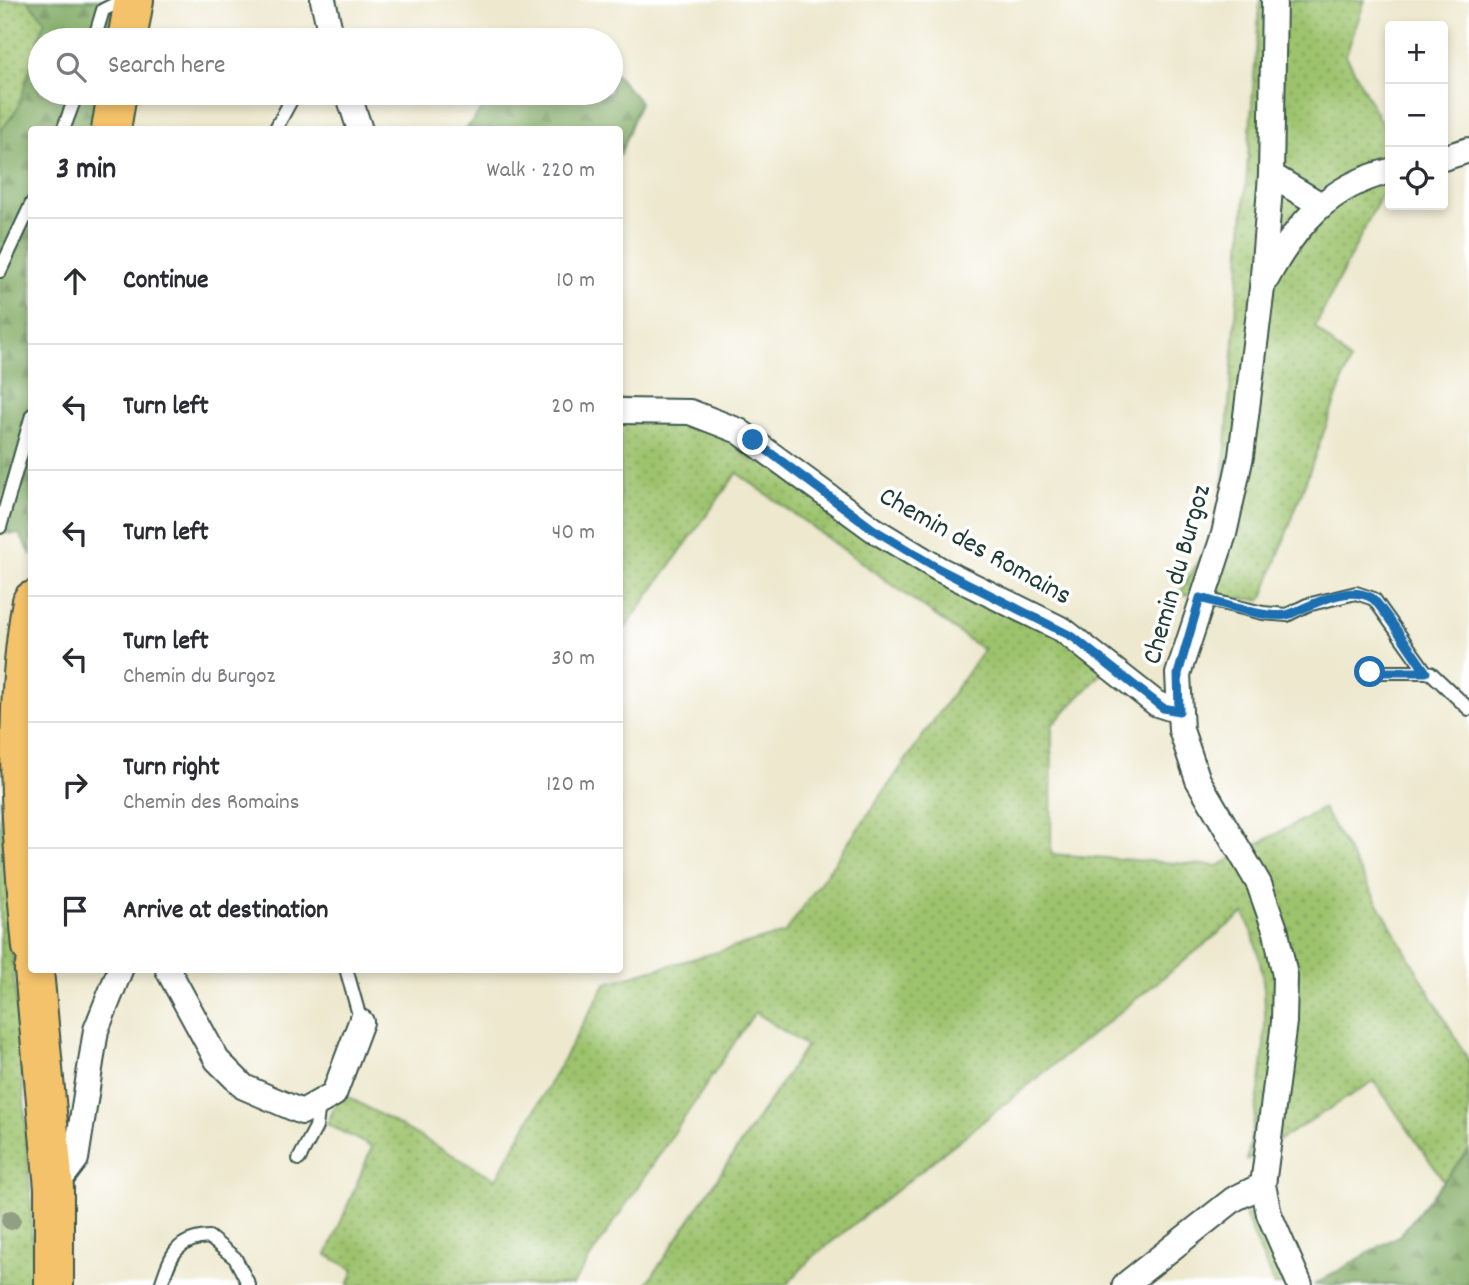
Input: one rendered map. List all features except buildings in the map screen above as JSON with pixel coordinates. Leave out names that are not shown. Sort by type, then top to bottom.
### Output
[{"type":"main road","points":[[129,28],[134,0]]},
{"type":"main road","points":[[28,662],[19,809],[28,905]]},
{"type":"main road","points":[[34,973],[54,1188],[54,1285]]},
{"type":"street","points":[[323,0],[329,28]]},
{"type":"street","name":"Chemin du Burgoz","points":[[1263,1185],[1284,1022],[1285,976],[1276,932],[1259,884],[1198,780],[1181,730],[1178,674],[1233,499],[1241,456],[1262,288],[1271,174],[1274,0]]},
{"type":"street","points":[[352,105],[359,126]]},
{"type":"street","points":[[1448,156],[1469,150]]},
{"type":"street","points":[[1262,288],[1297,228],[1321,205],[1364,180],[1385,173]]},
{"type":"street","points":[[1271,174],[1321,205]]},
{"type":"street","name":"Chemin des Romains","points":[[623,411],[690,412],[739,431],[873,529],[939,569],[1063,630],[1157,704],[1179,711]]},
{"type":"street","points":[[54,1188],[76,1159],[96,1030],[119,973]]},
{"type":"street","points":[[170,973],[217,1060],[244,1087],[302,1112],[334,1094],[361,1022]]},
{"type":"street","points":[[1125,1285],[1234,1199],[1263,1185],[1269,1213],[1300,1285]]},
{"type":"lane","points":[[98,28],[103,10],[123,0]]},
{"type":"lane","points":[[65,126],[72,105]]},
{"type":"lane","points":[[277,126],[289,105]]},
{"type":"lane","points":[[0,271],[28,212]]},
{"type":"lane","points":[[0,527],[28,429]]},
{"type":"lane","points":[[1200,598],[1263,613],[1287,615],[1307,605],[1356,593],[1374,599],[1426,672]]},
{"type":"lane","points":[[1370,672],[1431,673],[1469,709]]},
{"type":"lane","points":[[348,973],[361,1022]]},
{"type":"lane","points":[[299,1159],[316,1127],[319,1103]]},
{"type":"lane","points":[[161,1285],[173,1251],[193,1238],[209,1237],[235,1258],[249,1285]]},
{"type":"green space","points":[[0,0],[27,0],[45,20],[43,28],[28,28],[28,75],[18,108],[0,132]]},
{"type":"green space","points":[[27,0],[116,0],[114,28],[43,28],[45,20]]},
{"type":"green space","points":[[1260,0],[1365,0],[1346,55],[1385,130],[1385,188],[1315,327],[1350,361],[1262,600],[1179,594],[1220,523]]},
{"type":"green space","points":[[28,75],[28,105],[111,105],[110,126],[28,126],[28,549],[19,534],[0,533],[0,132],[18,108]]},
{"type":"green space","points":[[623,83],[640,102],[623,147],[623,126],[468,126],[485,105],[623,105]]},
{"type":"green space","points":[[623,399],[708,407],[769,438],[867,516],[1115,660],[1052,725],[1051,854],[1218,866],[1323,808],[1469,1061],[1469,1150],[1444,1181],[1374,1081],[1247,1160],[1262,1067],[1265,1004],[1255,942],[1244,913],[814,1256],[786,1285],[646,1285],[806,1046],[755,1012],[572,1285],[348,1285],[354,1270],[327,1255],[372,1147],[327,1124],[341,1093],[496,1179],[606,983],[785,933],[983,650],[737,473],[623,631]]},
{"type":"green space","points":[[0,797],[27,1139],[35,1285],[0,1285]]},
{"type":"green space","points":[[1469,1150],[1469,1285],[1314,1285],[1401,1234]]},
{"type":"green space","points":[[1269,1214],[1300,1285],[1274,1285],[1245,1215]]},
{"type":"route","points":[[753,440],[873,529],[939,569],[1030,612],[1073,637],[1163,708],[1179,711],[1178,674],[1200,598],[1263,613],[1287,615],[1307,605],[1356,593],[1374,599],[1426,672],[1370,672]]}]
